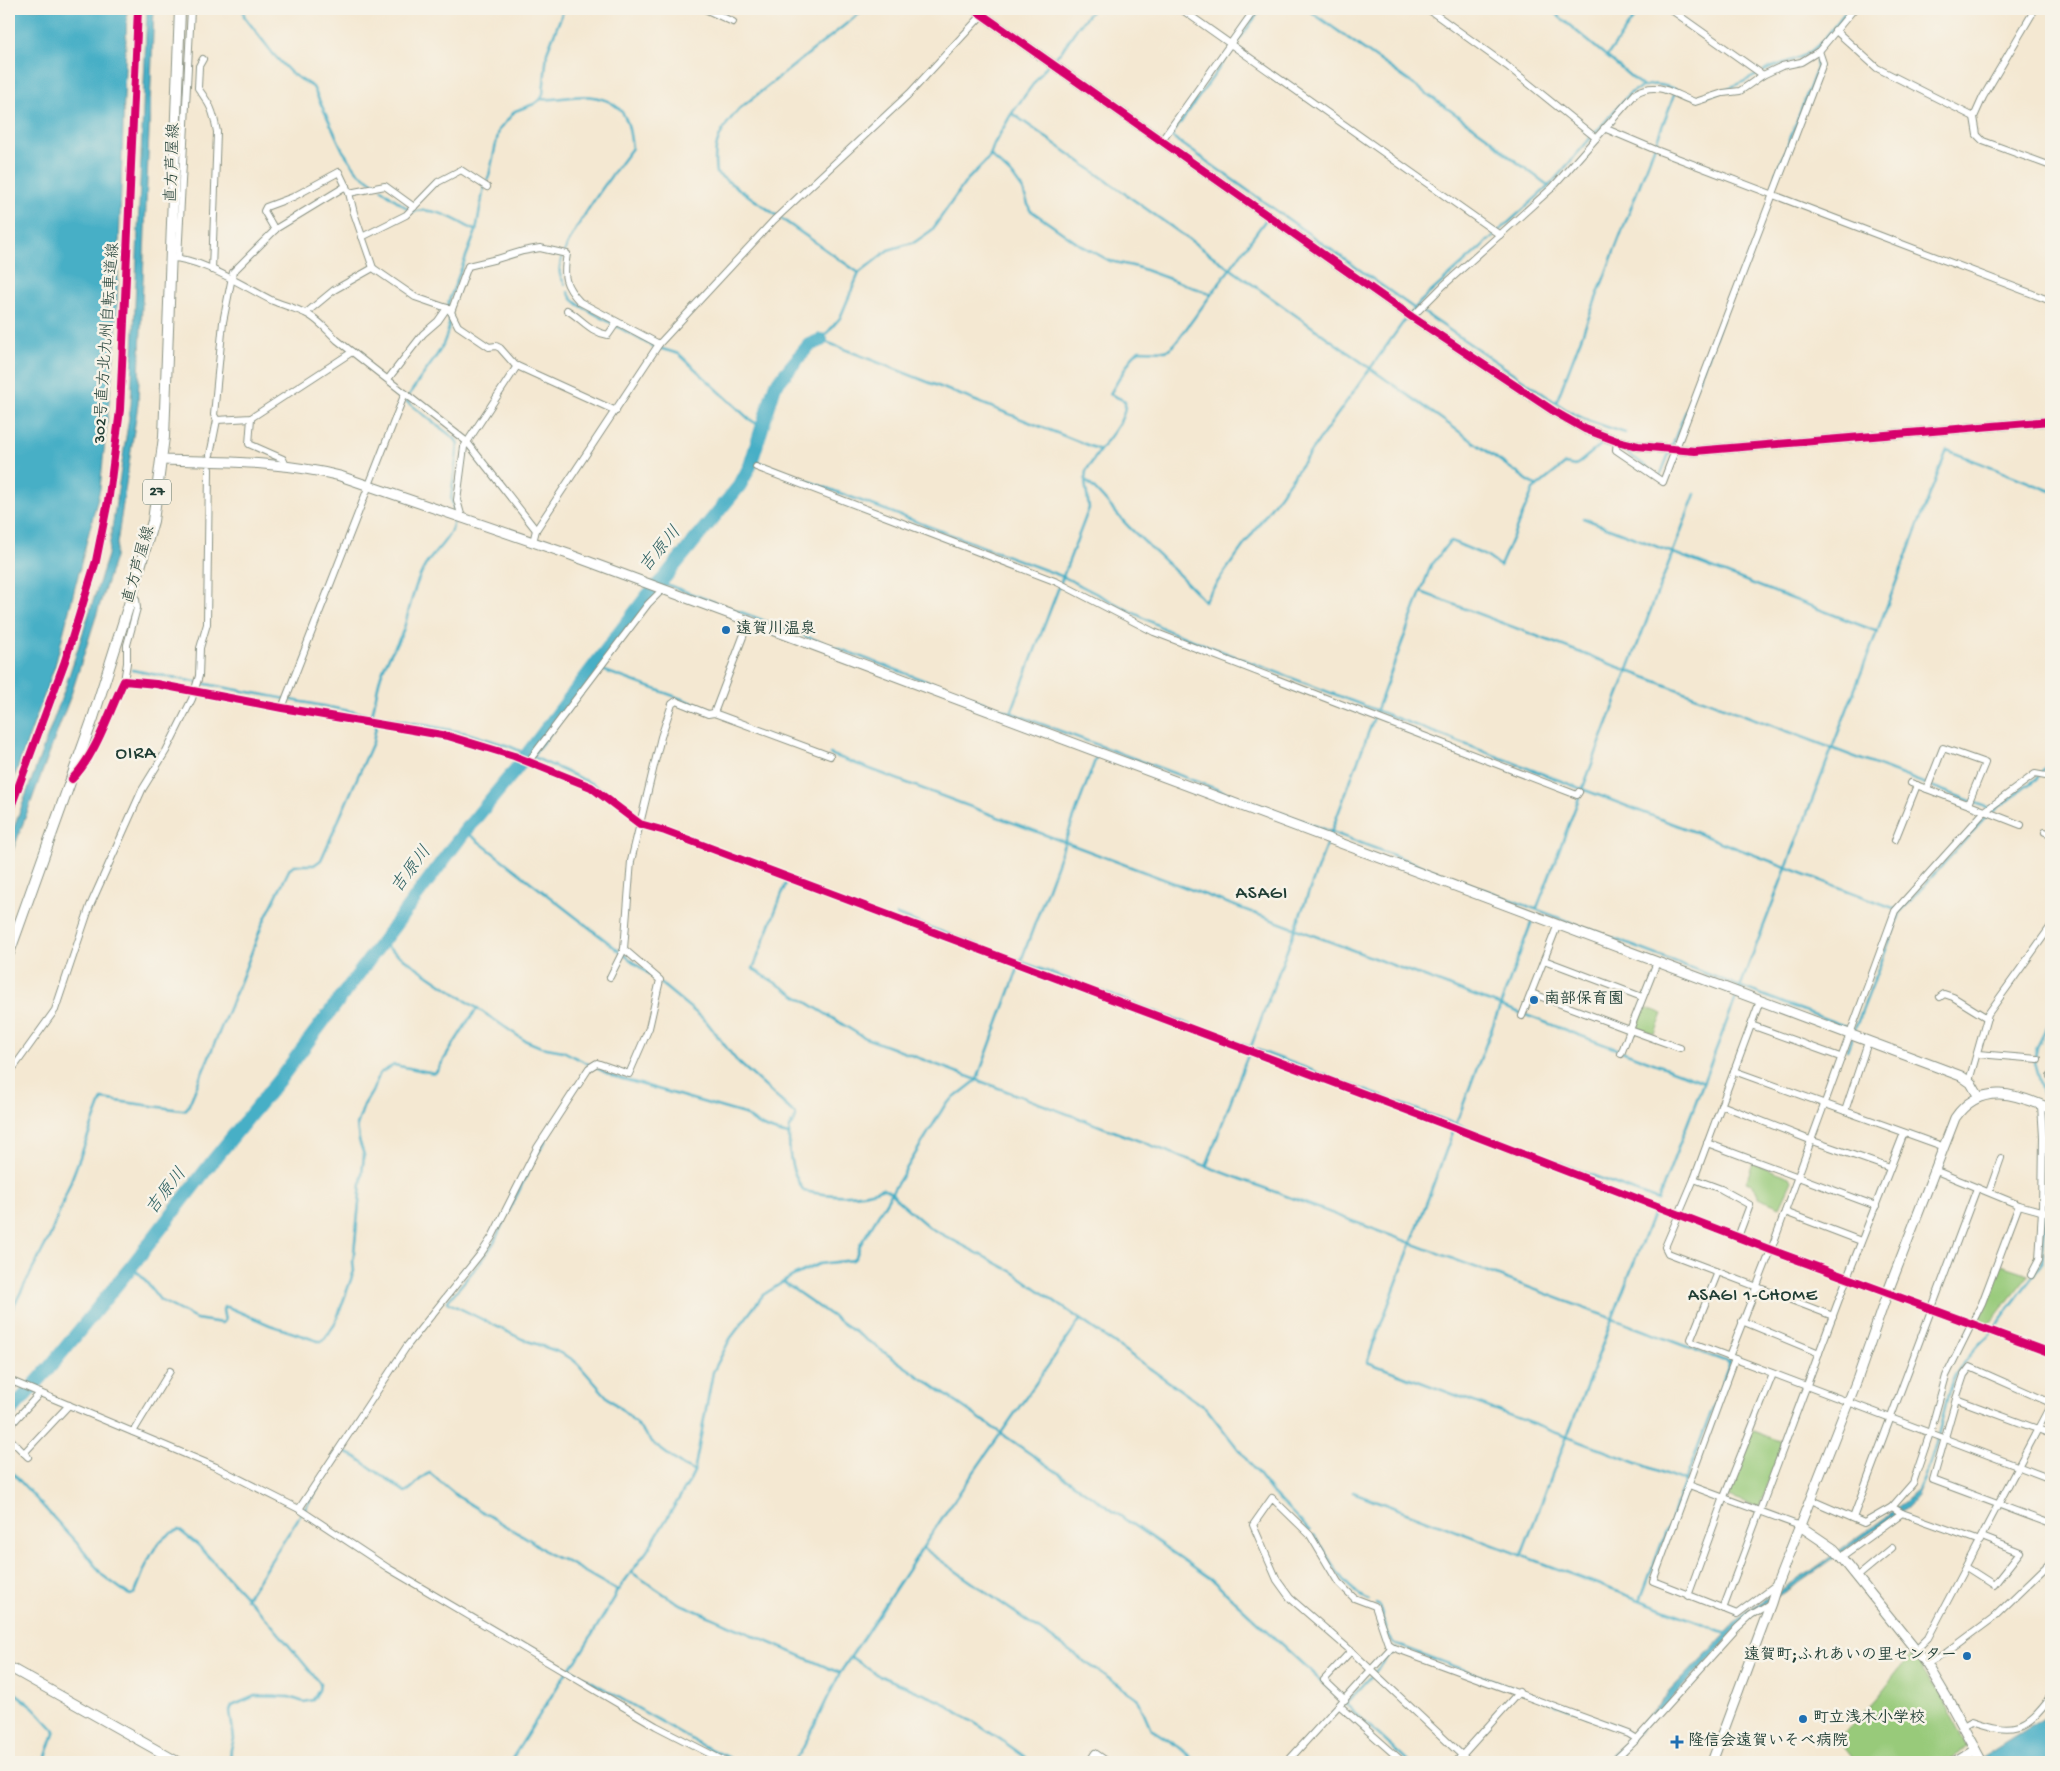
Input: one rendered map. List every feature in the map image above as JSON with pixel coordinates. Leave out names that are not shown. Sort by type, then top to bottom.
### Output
[{"type":"main road","name":"直方芦屋線","points":[[9,953],[72,778],[132,595],[153,521],[162,460],[174,258],[180,9]]},
{"type":"street","points":[[191,9],[188,81],[174,258],[212,270],[275,302],[306,313],[352,352],[467,442],[536,530]]},
{"type":"street","points":[[706,9],[733,22]]},
{"type":"street","points":[[974,9],[1412,317],[1555,412],[1586,429],[1617,441],[1638,446],[1676,450],[1749,447],[2051,420]]},
{"type":"street","points":[[1181,9],[1500,235]]},
{"type":"street","points":[[1162,140],[1255,9]]},
{"type":"street","points":[[1428,9],[1514,71],[1596,138]]},
{"type":"street","points":[[1670,9],[1762,76]]},
{"type":"street","points":[[1412,317],[1444,285],[1553,187],[1636,94],[1648,88],[1666,89],[1695,102],[1723,93],[1740,91],[1762,76],[1782,66],[1801,62],[1819,51],[1854,9]]},
{"type":"street","points":[[2034,9],[1974,117],[1977,135],[1983,140],[2051,166]]},
{"type":"street","points":[[533,542],[536,530],[659,344],[774,220],[910,93],[983,14]]},
{"type":"street","points":[[1835,30],[1877,68],[1974,117]]},
{"type":"street","points":[[1617,441],[1616,450],[1663,482],[1823,63],[1819,51]]},
{"type":"street","points":[[198,88],[199,66],[203,59]]},
{"type":"street","points":[[188,81],[198,88],[214,111],[217,132],[212,270]]},
{"type":"street","points":[[1604,128],[2051,301]]},
{"type":"street","points":[[362,237],[406,215],[438,182],[462,170],[487,187]]},
{"type":"street","points":[[275,230],[264,210],[266,207],[293,197],[339,172],[347,189],[373,268],[415,297],[449,310],[458,326],[489,347],[496,346],[500,348],[518,366],[616,411]]},
{"type":"street","points":[[210,455],[217,420],[214,415],[223,322],[233,272],[275,230],[347,189],[385,186],[414,207]]},
{"type":"street","points":[[388,379],[423,334],[449,310],[468,266],[540,248],[567,254],[564,272],[571,292],[580,302],[659,344]]},
{"type":"street","points":[[306,313],[334,290],[373,268]]},
{"type":"street","points":[[567,310],[589,328],[600,334],[608,335],[617,322]]},
{"type":"street","points":[[217,420],[251,418],[352,352]]},
{"type":"street","points":[[462,518],[458,500],[464,447],[518,366]]},
{"type":"street","points":[[282,708],[405,392]]},
{"type":"street","points":[[251,418],[250,444],[283,459],[286,466]]},
{"type":"street","points":[[162,460],[313,469],[370,486],[533,542],[749,621],[1961,1076],[1969,1081],[1979,1097]]},
{"type":"street","points":[[756,467],[1057,582],[1154,632],[1577,795],[1579,792]]},
{"type":"street","points":[[9,1066],[14,1067],[55,1010],[90,906],[142,790],[166,751],[196,691],[199,676],[200,648],[207,624],[209,469]]},
{"type":"street","points":[[528,762],[648,604],[662,590]]},
{"type":"street","points":[[72,778],[80,771],[124,681],[128,645],[137,608],[136,599],[132,595]]},
{"type":"street","points":[[714,713],[749,621]]},
{"type":"street","points":[[124,681],[156,684],[282,708],[448,736],[514,756],[591,787],[640,824],[665,831],[1452,1127],[1887,1294],[2051,1353]]},
{"type":"street","points":[[610,977],[624,948],[631,861],[660,736],[672,704],[676,701],[708,714],[714,713],[830,756]]},
{"type":"street","points":[[1927,789],[1943,748],[1985,763],[1968,804]]},
{"type":"street","points":[[1776,1584],[1737,1614],[1652,1581],[1689,1485],[1732,1358],[1742,1320],[1771,1250],[1848,1035],[1896,911],[1985,811],[2035,774],[2051,777]]},
{"type":"street","points":[[1895,840],[1914,784],[2022,825]]},
{"type":"street","points":[[1522,1016],[1558,924]]},
{"type":"street","points":[[1969,1081],[1987,1018],[2051,926]]},
{"type":"street","points":[[299,1509],[407,1346],[487,1244],[537,1148],[589,1068],[597,1063],[629,1074],[649,1028],[660,980],[624,948]]},
{"type":"street","points":[[1544,960],[1642,997]]},
{"type":"street","points":[[1621,1054],[1657,962]]},
{"type":"street","points":[[1531,993],[1680,1048]]},
{"type":"street","points":[[1940,997],[1944,994],[1953,997],[1987,1018]]},
{"type":"street","points":[[1760,1001],[1694,1179],[1665,1247],[1668,1254],[1833,1316]]},
{"type":"street","points":[[1751,1025],[1840,1057]]},
{"type":"street","points":[[1845,1111],[1868,1042]]},
{"type":"street","points":[[1978,1054],[2038,1059]]},
{"type":"street","points":[[1734,1071],[1942,1146]]},
{"type":"street","points":[[1712,1762],[1772,1603],[1776,1584],[1849,1403],[1942,1146],[1959,1111],[1986,1094],[2016,1096],[2045,1107],[2039,1260],[2031,1275]]},
{"type":"street","points":[[1721,1105],[1810,1140],[1890,1168]]},
{"type":"street","points":[[1723,1609],[1861,1241],[1904,1133]]},
{"type":"street","points":[[1707,1143],[1876,1206]]},
{"type":"street","points":[[1988,1192],[2001,1158]]},
{"type":"street","points":[[1934,1170],[2019,1205],[2051,1214]]},
{"type":"street","points":[[1694,1179],[1721,1189],[1750,1205],[1738,1237]]},
{"type":"street","points":[[1853,1518],[1977,1188]]},
{"type":"street","points":[[1811,1500],[1864,1523],[1892,1507],[1913,1483],[1930,1433],[1946,1376],[1972,1325],[1999,1261],[2019,1205]]},
{"type":"street","points":[[1784,1212],[1861,1241]]},
{"type":"street","points":[[1718,1272],[1691,1339],[1693,1343],[2051,1479]]},
{"type":"street","points":[[1742,1320],[1819,1353]]},
{"type":"street","points":[[1916,1650],[1928,1638],[2000,1504],[2051,1404],[1970,1367],[1964,1375],[1956,1399],[1933,1480],[2000,1504],[2051,1524]]},
{"type":"street","points":[[133,1432],[170,1371]]},
{"type":"street","points":[[1688,1596],[1773,1374]]},
{"type":"street","points":[[9,1380],[216,1467],[299,1509],[388,1568],[656,1726],[726,1762]]},
{"type":"street","points":[[9,1427],[40,1393]]},
{"type":"street","points":[[1956,1399],[2051,1434]]},
{"type":"street","points":[[9,1438],[26,1455],[69,1406]]},
{"type":"street","points":[[1689,1485],[1800,1526],[1834,1549],[1927,1664],[1981,1761]]},
{"type":"street","points":[[1469,1762],[1372,1671],[1290,1598],[1277,1580],[1253,1525],[1272,1498],[1310,1535],[1338,1582],[1354,1598],[1375,1606],[1388,1644],[1392,1647],[1519,1692],[1629,1734],[1637,1739]]},
{"type":"street","points":[[1892,1507],[2020,1552],[1994,1585],[1966,1566]]},
{"type":"street","points":[[1842,1557],[1902,1512]]},
{"type":"street","points":[[1857,1577],[1892,1548]]},
{"type":"street","points":[[1927,1664],[1946,1653],[1993,1618],[2051,1562]]},
{"type":"street","points":[[1613,1762],[1637,1739],[1737,1628],[1751,1615],[1772,1603]]},
{"type":"street","points":[[1287,1762],[1343,1703],[1392,1647]]},
{"type":"street","points":[[1351,1652],[1324,1680],[1343,1703],[1403,1762]]},
{"type":"street","points":[[9,1667],[178,1762]]},
{"type":"street","points":[[1456,1762],[1519,1692]]},
{"type":"street","points":[[1963,1726],[1972,1721],[2013,1730],[2031,1721],[2051,1697]]},
{"type":"street","points":[[1954,1762],[1974,1749]]},
{"type":"street","points":[[1089,1762],[1096,1753],[1108,1762]]},
{"type":"green space","points":[[1643,1006],[1663,1014],[1655,1034],[1635,1027]]},
{"type":"green space","points":[[1753,1163],[1790,1177],[1792,1181],[1780,1207],[1758,1198],[1753,1184],[1746,1182]]},
{"type":"green space","points":[[2002,1265],[2029,1274],[1987,1327],[1976,1323]]},
{"type":"green space","points":[[1753,1431],[1783,1442],[1759,1508],[1729,1497]]},
{"type":"green space","points":[[1912,1653],[1944,1702],[1968,1747],[1944,1762],[1855,1762],[1838,1741],[1878,1696]]},
{"type":"water","points":[[9,9],[127,9],[116,335],[100,489],[55,666],[9,791]]},
{"type":"water","points":[[147,9],[154,9],[138,404],[115,557],[71,695],[9,861],[9,841],[64,691],[108,555],[131,404]]},
{"type":"water","points":[[1920,1489],[1917,1496],[1906,1508],[1799,1583],[1757,1609],[1611,1762],[1603,1762],[1628,1740],[1643,1720],[1748,1610],[1808,1573],[1889,1515]]},
{"type":"water","points":[[2051,1714],[2051,1762],[1975,1762]]},
{"type":"waterway","points":[[244,9],[244,16],[274,55],[292,74],[313,87],[343,151],[358,172],[376,185]]},
{"type":"waterway","points":[[448,308],[448,303],[476,231],[484,187],[489,176],[499,130],[515,111],[534,104],[541,99],[547,52],[564,9]]},
{"type":"waterway","points":[[859,273],[716,173],[715,154],[722,131],[739,109],[865,9]]},
{"type":"waterway","points":[[1052,60],[1061,52],[1093,9]]},
{"type":"waterway","points":[[1261,9],[1171,136],[1415,309]]},
{"type":"waterway","points":[[1307,9],[1492,140],[1506,154],[1549,186]]},
{"type":"waterway","points":[[1550,9],[1642,86]]},
{"type":"waterway","points":[[1607,56],[1640,9]]},
{"type":"waterway","points":[[1764,71],[1814,49],[1848,9]]},
{"type":"waterway","points":[[1774,181],[1817,68],[1816,55]]},
{"type":"waterway","points":[[1048,64],[1012,113],[994,144],[989,158],[967,180],[932,230],[915,242],[888,250],[859,273],[840,318],[821,340],[1100,450],[1086,471],[1085,480],[1127,525],[1204,601],[1407,317]]},
{"type":"waterway","points":[[1411,313],[1420,302],[1549,186],[1629,94],[1647,85],[1659,85],[1672,88],[1692,97],[1701,97],[1727,89],[1759,74]]},
{"type":"waterway","points":[[1556,403],[1675,93]]},
{"type":"waterway","points":[[541,99],[589,96],[606,100],[619,109],[624,116],[629,128],[632,145],[632,148],[588,210],[566,247],[560,274],[565,284]]},
{"type":"waterway","points":[[1013,114],[1537,487]]},
{"type":"waterway","points":[[990,155],[1013,176],[1023,190],[1030,210],[1077,243],[1110,261],[1137,267],[1211,294]]},
{"type":"waterway","points":[[381,189],[412,212],[437,212],[476,231]]},
{"type":"waterway","points":[[1100,450],[1121,421],[1125,401],[1110,394],[1132,357],[1139,350],[1166,351],[1175,344],[1267,218]]},
{"type":"waterway","points":[[568,292],[579,305],[652,346],[679,354],[749,419],[762,427]]},
{"type":"waterway","points":[[1420,310],[1570,412],[1589,421],[1625,433]]},
{"type":"waterway","points":[[449,313],[449,326],[441,349],[406,401],[455,439],[458,444],[451,498],[454,511]]},
{"type":"waterway","points":[[1660,476],[1722,320]]},
{"type":"waterway","name":"吉原川","points":[[9,1413],[45,1373],[131,1267],[212,1162],[283,1075],[465,831],[516,769],[648,595],[740,485],[750,466],[775,386],[809,345],[821,340]]},
{"type":"waterway","points":[[1206,1167],[1431,565],[1451,541],[1486,556],[1500,566],[1533,490],[1565,464],[1575,466],[1602,444],[1620,448],[1653,471]]},
{"type":"waterway","points":[[1739,990],[1947,450],[2051,491]]},
{"type":"waterway","points":[[752,460],[1064,577],[1169,631],[1901,911]]},
{"type":"waterway","points":[[1011,713],[1089,508],[1085,482]]},
{"type":"waterway","points":[[1537,908],[1695,494]]},
{"type":"waterway","points":[[372,715],[381,675],[404,628],[418,581],[425,566],[451,531],[454,517]]},
{"type":"waterway","points":[[1583,518],[1878,632]]},
{"type":"waterway","points":[[660,582],[1340,835],[1855,1030]]},
{"type":"waterway","points":[[1421,592],[1989,808]]},
{"type":"waterway","points":[[594,667],[715,711]]},
{"type":"waterway","points":[[132,670],[467,733],[509,746],[593,784],[612,795],[638,817],[664,828]]},
{"type":"waterway","points":[[9,1315],[50,1236],[102,1099],[181,1110],[185,1110],[188,1107],[262,925],[290,868],[294,865],[314,865],[321,860],[373,742],[378,716]]},
{"type":"waterway","points":[[830,754],[1704,1082]]},
{"type":"waterway","points":[[1021,961],[1097,755]]},
{"type":"waterway","points":[[1855,1029],[1901,911],[1987,816],[2036,779],[2051,760]]},
{"type":"waterway","points":[[465,831],[654,978]]},
{"type":"waterway","points":[[788,878],[753,969],[863,1037],[1730,1363]]},
{"type":"waterway","points":[[897,915],[1658,1200]]},
{"type":"waterway","points":[[1456,1124],[1533,918]]},
{"type":"waterway","points":[[381,943],[524,1040],[541,1047],[563,1051],[612,1076],[744,1114],[754,1122],[776,1132],[789,1135],[792,1164],[796,1177],[804,1191],[854,1195],[883,1188],[892,1193],[896,1199],[930,1228],[1013,1272],[1206,1408],[1272,1492],[1310,1531]]},
{"type":"waterway","points":[[510,1762],[569,1668],[576,1661],[615,1597],[615,1594],[647,1551],[689,1482],[694,1472],[713,1372],[730,1339],[763,1295],[791,1277],[819,1264],[853,1260],[856,1257],[860,1245],[945,1105],[977,1080],[1019,966]]},
{"type":"waterway","points":[[660,983],[706,1021],[736,1060],[795,1114],[796,1117],[790,1127],[789,1135]]},
{"type":"waterway","points":[[1658,1200],[1737,995]]},
{"type":"waterway","points":[[131,1267],[141,1275],[160,1300],[196,1319],[222,1323],[225,1321],[224,1307],[228,1307],[270,1325],[323,1341],[335,1324],[354,1271],[353,1262],[364,1155],[357,1125],[364,1105],[380,1073],[394,1065],[434,1073],[437,1071],[478,1008]]},
{"type":"waterway","points":[[2045,1103],[2034,1063],[2037,1047],[2051,1019]]},
{"type":"waterway","points":[[1847,1050],[1852,1037]]},
{"type":"waterway","points":[[1916,1493],[1926,1474],[1948,1392],[1955,1376],[1968,1357],[1988,1336],[2042,1264],[2047,1111]]},
{"type":"waterway","points":[[1454,1129],[1367,1362],[1685,1481]]},
{"type":"waterway","points":[[538,1153],[546,1140]]},
{"type":"waterway","points":[[533,1162],[494,1242],[484,1258],[447,1302],[522,1339],[572,1359],[655,1445],[683,1466],[693,1471]]},
{"type":"waterway","points":[[1521,1556],[1655,1208]]},
{"type":"waterway","points":[[783,1282],[1211,1579],[1408,1762]]},
{"type":"waterway","points":[[793,1762],[801,1752],[840,1673],[948,1509],[1080,1320]]},
{"type":"waterway","points":[[1641,1598],[1732,1357]]},
{"type":"waterway","points":[[246,1599],[340,1454],[344,1452],[356,1457],[405,1492],[430,1473],[457,1496],[529,1539],[546,1552],[564,1560],[618,1591]]},
{"type":"waterway","points":[[9,1469],[85,1552],[102,1575],[128,1594],[135,1593],[146,1565],[156,1547],[170,1534],[179,1530],[198,1545],[271,1624],[320,1683],[319,1690],[313,1700],[304,1702],[289,1697],[255,1696],[232,1706],[230,1711],[234,1739],[230,1762]]},
{"type":"waterway","points":[[1353,1492],[1727,1633]]},
{"type":"waterway","points":[[1314,1535],[1343,1580],[1369,1600]]},
{"type":"waterway","points":[[923,1548],[1138,1699],[1151,1729],[1179,1747],[1196,1762]]},
{"type":"waterway","points":[[631,1572],[676,1602],[840,1673]]},
{"type":"waterway","points":[[1376,1604],[1379,1606],[1389,1637],[1395,1644],[1618,1727]]},
{"type":"waterway","points":[[1345,1705],[1396,1649]]},
{"type":"waterway","points":[[851,1657],[876,1674],[940,1701],[1032,1762]]},
{"type":"waterway","points":[[570,1669],[703,1746],[739,1762]]},
{"type":"waterway","points":[[9,1688],[33,1707],[55,1731],[44,1762]]},
{"type":"cycle path","name":"302号直方北九州自転車道線","points":[[9,812],[65,661],[96,561],[109,496],[120,410],[138,9]]},
{"type":"cycle path","points":[[974,9],[1412,317],[1555,412],[1585,429],[1617,441],[1638,446],[1695,451],[2051,421]]},
{"type":"cycle path","points":[[72,779],[81,769],[95,746],[124,681],[156,684],[282,708],[448,736],[514,756],[591,787],[640,824],[665,831],[1452,1127],[1771,1250],[2051,1353]]},
{"type":"place","name":"遠賀川温泉","points":[[726,630]]},
{"type":"place","name":"南部保育園","points":[[1534,1000]]},
{"type":"place","name":"遠賀町;ふれあいの里センター","points":[[1967,1656]]},
{"type":"place","name":"町立浅木小学校","points":[[1803,1719]]},
{"type":"place","name":"隆信会遠賀いそべ病院","points":[[1677,1742]]},
{"type":"district","name":"OIRA","points":[[136,754]]},
{"type":"district","name":"ASAGI","points":[[1262,894]]},
{"type":"district","name":"ASAGI 1-CHOME","points":[[1753,1296]]}]
